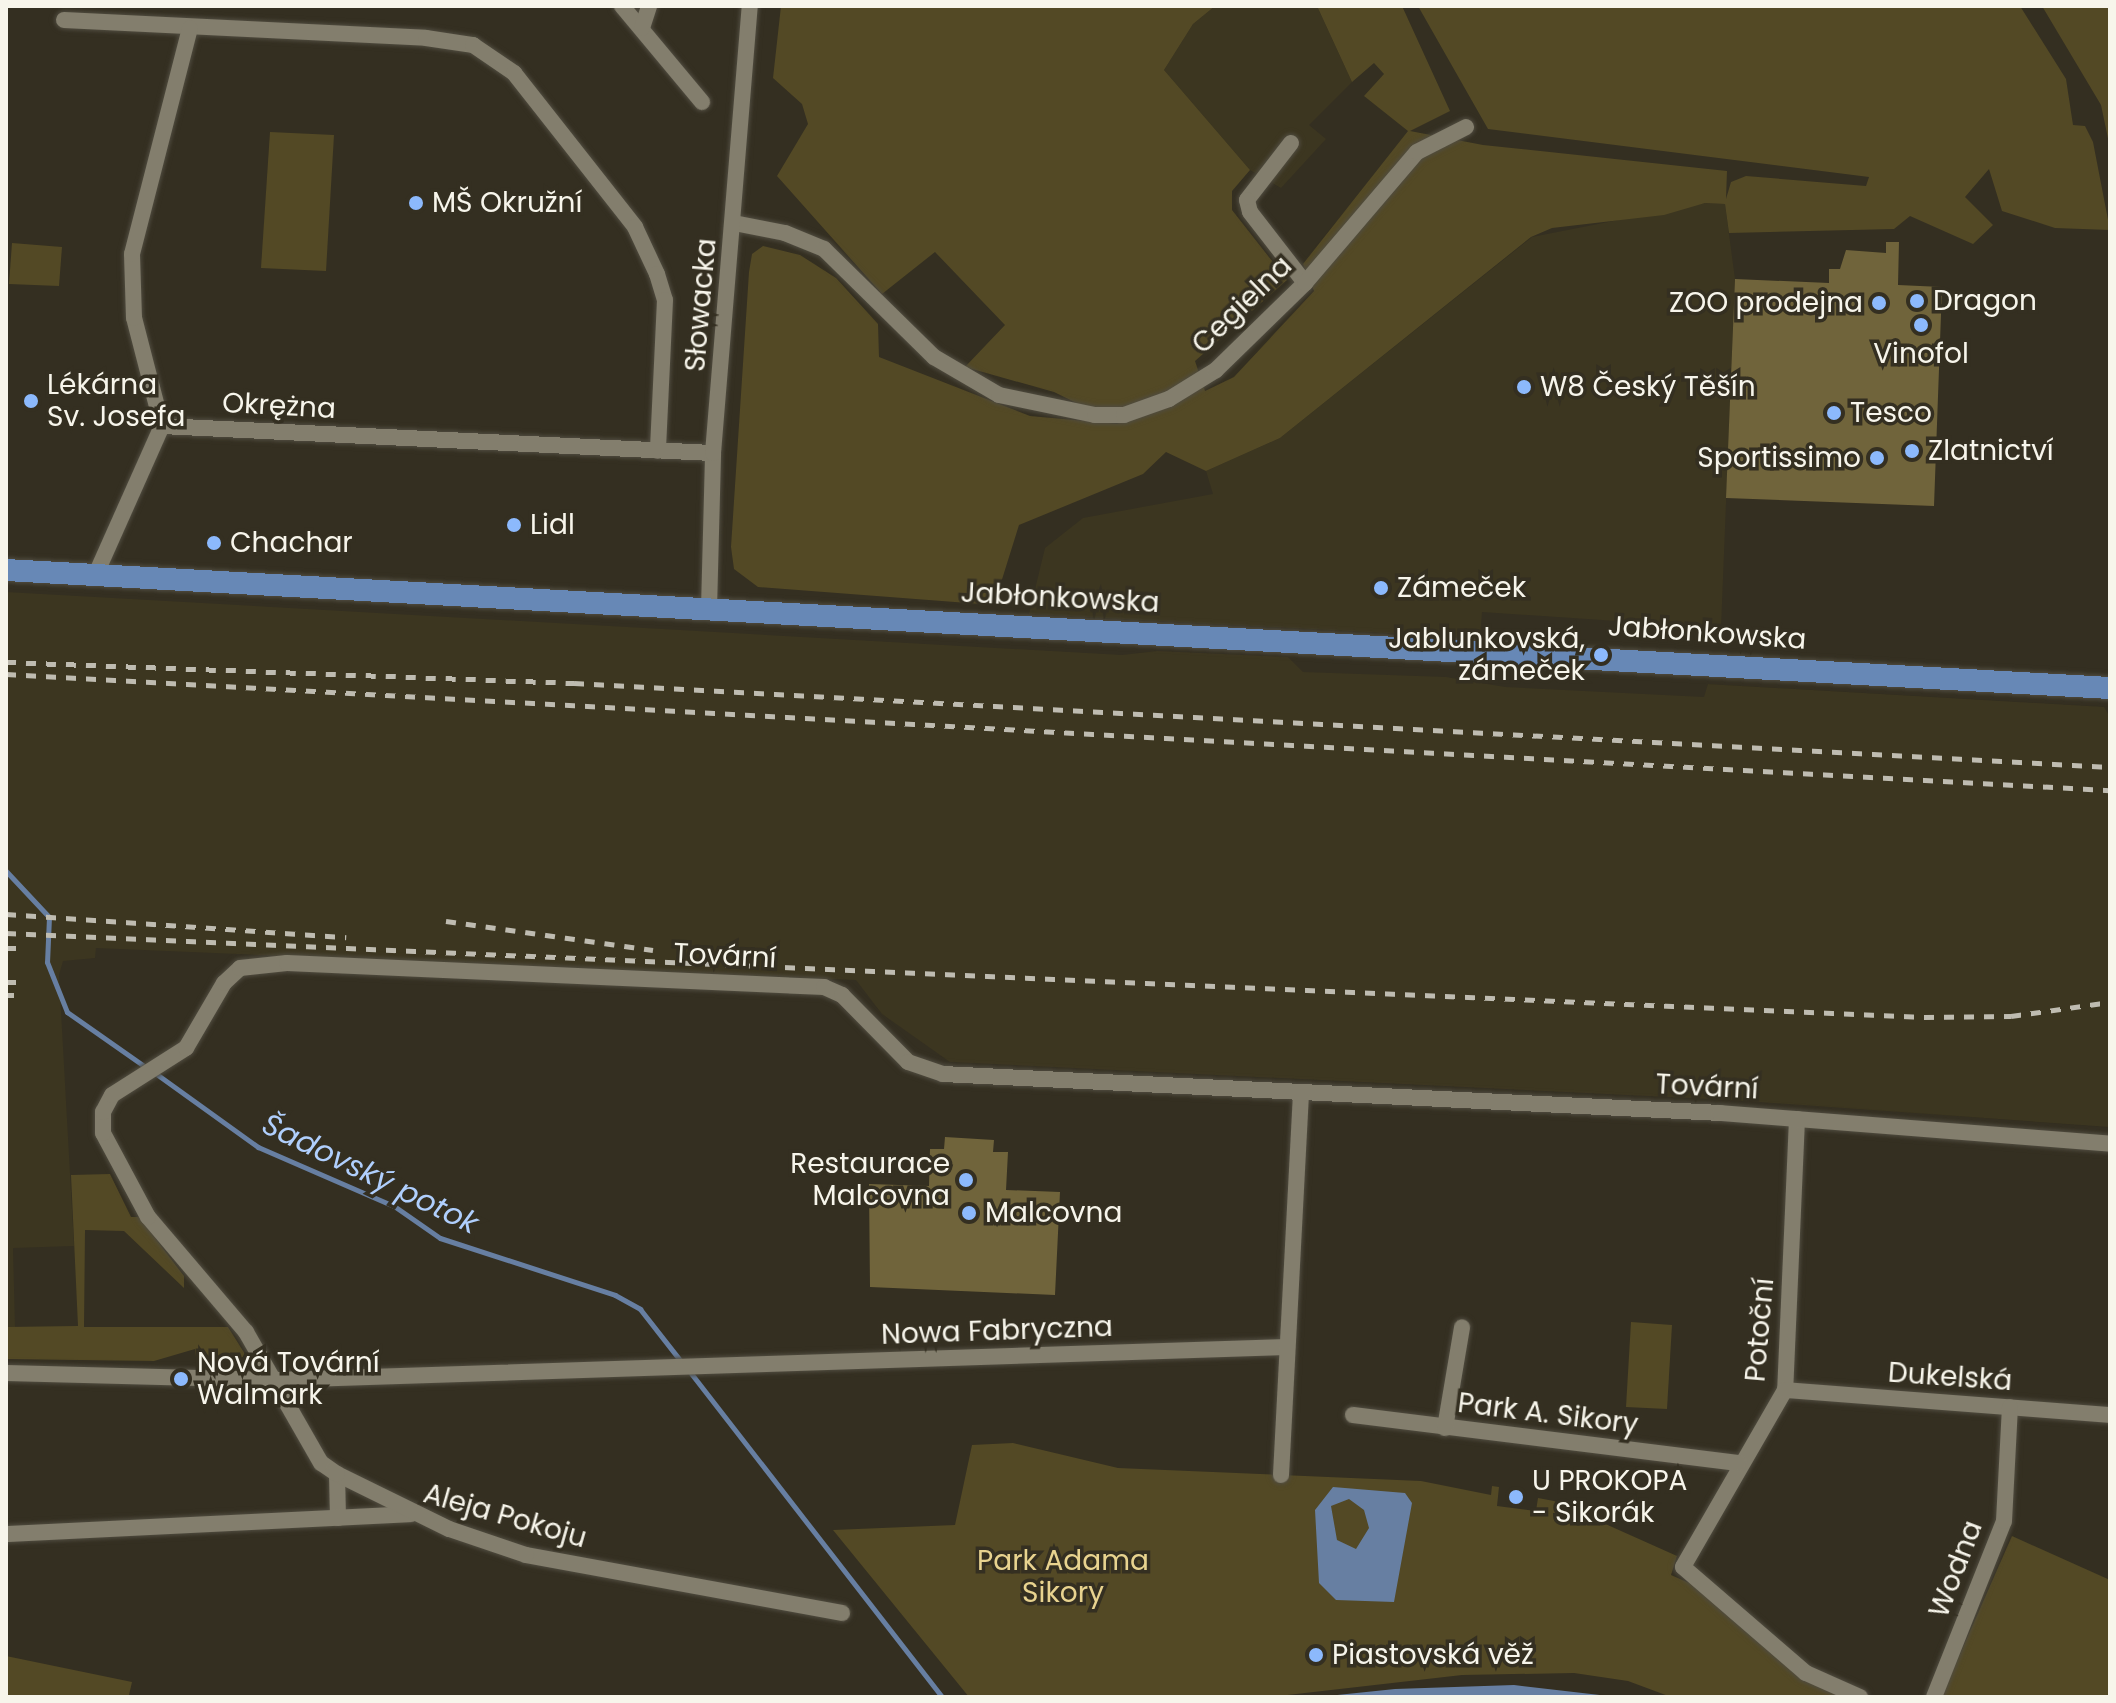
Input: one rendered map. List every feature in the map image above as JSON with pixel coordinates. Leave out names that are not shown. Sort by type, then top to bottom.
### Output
[{"type":"main road","name":"Jabłonkowska","points":[[6,570],[2110,688]]},
{"type":"street","points":[[622,6],[702,102]]},
{"type":"street","points":[[642,28],[649,6]]},
{"type":"street","name":"Słowacka","points":[[709,609],[713,453],[750,6]]},
{"type":"street","points":[[64,20],[426,38],[473,45],[514,73],[635,227],[657,274],[665,300],[658,451]]},
{"type":"street","points":[[96,574],[162,426],[134,318],[132,254],[190,28]]},
{"type":"street","name":"Cegielna","points":[[734,223],[785,233],[824,249],[934,357],[999,395],[1095,415],[1147,408],[1216,370],[1305,283],[1417,152],[1466,127]]},
{"type":"street","points":[[1291,143],[1247,200],[1250,212],[1305,283]]},
{"type":"street","name":"Okrężna","points":[[162,426],[713,453]]},
{"type":"street","name":"Tovární","points":[[276,1380],[246,1332],[148,1217],[106,1141],[106,1104],[142,1076],[165,1064],[191,1041],[231,976],[254,963],[824,987],[842,995],[908,1062],[943,1074],[1797,1119],[2110,1144]]},
{"type":"street","points":[[1281,1475],[1301,1095]]},
{"type":"street","name":"Potoční","points":[[1797,1119],[1785,1390],[1738,1463],[1683,1567],[1806,1673],[1860,1697]]},
{"type":"street","points":[[1445,1428],[1462,1327]]},
{"type":"street","name":"Nowa Fabryczna","points":[[276,1380],[671,1370],[1286,1347]]},
{"type":"street","points":[[6,1373],[276,1380],[321,1463],[413,1514]]},
{"type":"street","name":"Dukelská","points":[[1785,1390],[2110,1415]]},
{"type":"street","name":"Wodna","points":[[1934,1697],[2004,1521],[2010,1407]]},
{"type":"street","name":"Park A. Sikory","points":[[1353,1415],[1738,1463]]},
{"type":"street","points":[[337,1474],[338,1518]]},
{"type":"street","name":"Aleja Pokoju","points":[[6,1534],[413,1514],[526,1555],[842,1613]]},
{"type":"shaded area","points":[[1215,6],[1317,6],[1352,82],[1309,125],[1326,139],[1281,188],[1250,170],[1164,70],[1193,24]]},
{"type":"shaded area","points":[[1705,203],[1725,204],[1735,279],[1721,628],[1482,612],[1480,638],[1029,614],[1045,548],[1083,518],[1213,494],[1206,471],[1280,438],[1532,237]]},
{"type":"shaded area","points":[[6,592],[1122,655],[1157,651],[1288,657],[1303,672],[1446,677],[1505,687],[1704,697],[1708,684],[2104,707],[2110,717],[2110,1127],[1731,1100],[950,1062],[882,1014],[856,980],[96,948],[95,958],[63,961],[59,975],[74,1246],[13,1248],[15,1327],[6,1327]]},
{"type":"green space","points":[[781,6],[1215,6],[1193,24],[1164,70],[1250,170],[1232,191],[1232,210],[1287,280],[1195,361],[1205,391],[1234,377],[1314,291],[1303,264],[1408,131],[1364,96],[1384,74],[1374,63],[1352,82],[1317,6],[1402,6],[1450,111],[1410,131],[1483,145],[1727,171],[1726,199],[1731,182],[1746,176],[1866,186],[1869,177],[1488,129],[1418,6],[2020,6],[2066,79],[2073,125],[2085,126],[2093,142],[2110,230],[2055,228],[2002,211],[1989,169],[1965,197],[1993,225],[1973,244],[1910,216],[1894,229],[1729,233],[1725,204],[1705,203],[1664,215],[1552,228],[1531,237],[1280,438],[1206,471],[1166,452],[1143,474],[1019,525],[994,605],[758,587],[734,569],[731,547],[749,272],[752,254],[763,246],[800,255],[836,278],[878,324],[879,357],[1030,416],[1119,424],[1054,392],[965,367],[1005,325],[935,252],[882,294],[777,176],[808,124],[802,104],[773,78]]},
{"type":"green space","points":[[2042,6],[2110,6],[2110,148],[2101,105]]},
{"type":"green space","points":[[270,132],[334,135],[326,271],[261,268]]},
{"type":"green space","points":[[12,243],[62,247],[59,286],[9,284]]},
{"type":"green space","points":[[110,1174],[131,1217],[139,1217],[184,1276],[184,1288],[124,1231],[85,1230],[84,1327],[228,1327],[245,1354],[240,1360],[196,1357],[195,1349],[154,1361],[6,1359],[6,1327],[78,1326],[71,1175]]},
{"type":"green space","points":[[1631,1322],[1672,1325],[1667,1409],[1626,1407]]},
{"type":"green space","name":"Park Adama Sikory","points":[[1013,1443],[1118,1468],[1421,1481],[1491,1495],[1492,1486],[1499,1487],[1497,1506],[1536,1511],[1538,1498],[1554,1501],[1677,1556],[1671,1575],[1696,1586],[1845,1697],[1671,1697],[1628,1681],[1574,1673],[1462,1675],[1269,1697],[969,1697],[833,1530],[955,1525],[972,1445]]},
{"type":"green space","points":[[2012,1536],[2110,1580],[2110,1697],[1941,1697]]},
{"type":"green space","points":[[6,1656],[132,1682],[129,1695],[6,1697]]},
{"type":"water","points":[[1333,1487],[1405,1493],[1412,1503],[1394,1602],[1336,1600],[1319,1583],[1315,1510]],"holes":[[[1349,1499],[1364,1510],[1369,1528],[1356,1549],[1337,1540],[1331,1506]]]},
{"type":"water","points":[[1514,1685],[1617,1697],[1318,1697],[1395,1689]]},
{"type":"building","name":"Tesco","points":[[1886,242],[1899,242],[1898,285],[1942,287],[1934,506],[1726,498],[1735,279],[1829,283],[1829,269],[1840,269],[1846,250],[1886,253]]},
{"type":"building","name":"Malcovna","points":[[945,1137],[994,1140],[993,1152],[1008,1152],[1006,1190],[1060,1192],[1055,1295],[870,1287],[869,1184],[929,1186],[930,1149],[944,1149]]},
{"type":"waterway","name":"Šadovský potok","points":[[6,871],[49,917],[47,962],[67,1012],[147,1068]]},
{"type":"waterway","name":"Šadovský potok","points":[[155,1073],[258,1147],[394,1206],[440,1238],[615,1295],[640,1309],[683,1364]]},
{"type":"waterway","name":"Šadovský potok","points":[[690,1372],[942,1697]]},
{"type":"railway","points":[[6,662],[574,683],[2110,767]]},
{"type":"railway","points":[[6,674],[2110,790]]},
{"type":"railway","points":[[6,914],[346,937]]},
{"type":"railway","points":[[446,921],[653,950]]},
{"type":"railway","points":[[6,933],[1924,1017],[2011,1016],[2110,1002]]},
{"type":"railway","points":[[6,948],[17,948]]},
{"type":"railway","points":[[6,982],[23,982]]},
{"type":"railway","points":[[6,995],[14,995]]},
{"type":"place","name":"MŠ Okružní","points":[[416,203]]},
{"type":"place","name":"Dragon","points":[[1917,301]]},
{"type":"place","name":"ZOO prodejna","points":[[1879,303]]},
{"type":"place","name":"Vinofol","points":[[1921,325]]},
{"type":"place","name":"W8 Český Těšín","points":[[1524,387]]},
{"type":"place","name":"Lékárna Sv. Josefa","points":[[31,401]]},
{"type":"place","name":"Tesco","points":[[1834,413]]},
{"type":"place","name":"Zlatnictví","points":[[1912,451]]},
{"type":"place","name":"Sportissimo","points":[[1877,458]]},
{"type":"place","name":"Lidl","points":[[514,525]]},
{"type":"place","name":"Chachar","points":[[214,543]]},
{"type":"place","name":"Zámeček","points":[[1381,588]]},
{"type":"place","name":"Jablunkovská, zámeček","points":[[1601,655]]},
{"type":"place","name":"Restaurace Malcovna","points":[[966,1180]]},
{"type":"place","name":"Malcovna","points":[[969,1213]]},
{"type":"place","name":"Nová Tovární Walmark","points":[[181,1379]]},
{"type":"place","name":"U PROKOPA - Sikorák","points":[[1516,1497]]},
{"type":"place","name":"Piastovská věž","points":[[1316,1655]]}]
